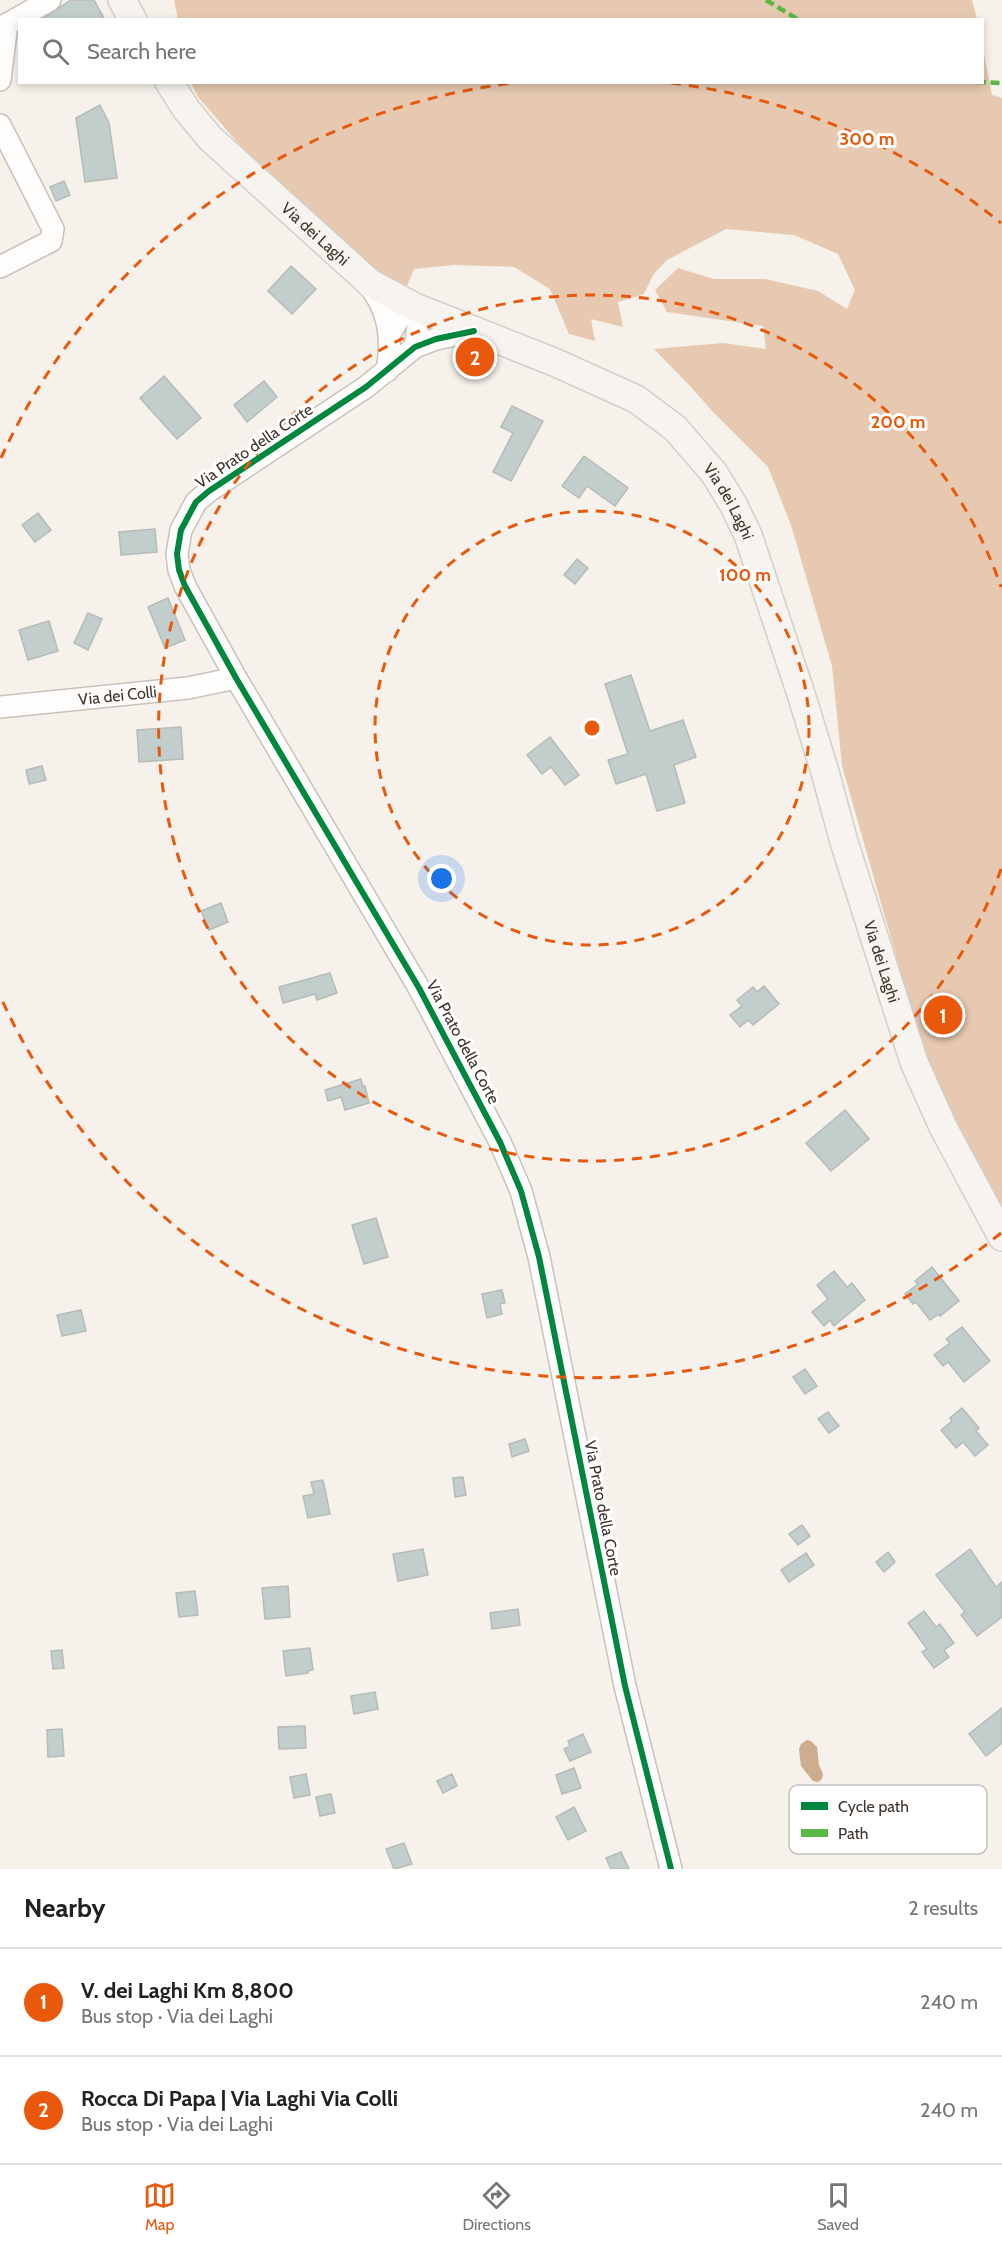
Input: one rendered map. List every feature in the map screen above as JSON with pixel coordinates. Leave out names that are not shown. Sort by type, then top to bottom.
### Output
[{"type":"main road","points":[[122,0],[132,18]]},
{"type":"main road","name":"Via dei Laghi","points":[[170,84],[186,110],[210,138],[359,274],[378,288],[415,307],[554,362],[643,404],[688,441],[704,460],[727,492],[748,535],[802,697],[844,842],[912,1056],[939,1119],[1002,1237]]},
{"type":"street","points":[[18,18],[50,0]]},
{"type":"street","points":[[0,80],[4,26],[18,18]]},
{"type":"street","points":[[0,125],[53,229],[51,241],[0,267]]},
{"type":"street","points":[[359,274],[381,303],[390,333],[387,371]]},
{"type":"street","points":[[390,333],[400,318],[415,307],[418,326],[415,347],[435,339],[474,331]]},
{"type":"street","name":"Via Prato della Corte","points":[[415,347],[366,387],[209,491],[196,502],[181,530],[178,562],[182,577],[236,678],[419,988],[515,1174],[539,1257],[625,1686],[671,1869]]},
{"type":"street","name":"Via dei Colli","points":[[0,707],[188,688],[236,678]]},
{"type":"shaded area","points":[[174,0],[972,0],[977,18],[178,18]]},
{"type":"shaded area","points":[[984,53],[992,95],[1002,98],[1002,1219],[932,1082],[842,766],[832,666],[791,525],[768,467],[654,349],[723,343],[766,349],[763,326],[667,312],[655,290],[678,268],[714,279],[765,279],[818,291],[847,309],[855,290],[838,254],[794,235],[726,229],[667,260],[653,275],[644,294],[618,302],[623,327],[591,319],[595,341],[569,334],[550,289],[514,267],[454,265],[414,269],[407,286],[372,268],[257,165],[198,97],[192,84],[984,84]]},
{"type":"shaded area","points":[[807,1740],[817,1747],[819,1765],[823,1774],[822,1779],[818,1782],[813,1781],[801,1766],[799,1749],[801,1744]]},
{"type":"building","points":[[71,0],[94,0],[104,18],[44,18]]},
{"type":"building","points":[[100,105],[109,123],[117,178],[85,182],[76,118]]},
{"type":"building","points":[[64,181],[70,195],[56,201],[50,187]]},
{"type":"building","points":[[291,266],[316,289],[292,314],[268,291]]},
{"type":"building","points":[[164,376],[201,418],[177,439],[140,398]]},
{"type":"building","points":[[264,381],[277,397],[247,422],[234,405]]},
{"type":"building","points":[[512,406],[543,421],[511,481],[493,472],[513,433],[501,427]]},
{"type":"building","points":[[584,456],[628,488],[615,506],[587,486],[579,498],[562,486]]},
{"type":"building","points":[[38,513],[51,530],[35,542],[22,525]]},
{"type":"building","points":[[155,529],[157,552],[121,555],[119,532]]},
{"type":"building","points":[[577,559],[588,568],[575,584],[564,575]]},
{"type":"building","points":[[168,598],[185,640],[165,648],[148,607]]},
{"type":"building","points":[[88,613],[102,619],[88,650],[74,643]]},
{"type":"building","points":[[49,621],[58,651],[28,660],[19,630]]},
{"type":"building","points":[[631,675],[650,731],[683,720],[696,757],[674,765],[685,803],[657,811],[646,774],[616,784],[608,760],[628,754],[605,684]]},
{"type":"building","points":[[181,727],[183,759],[139,762],[137,730]]},
{"type":"building","points":[[550,737],[579,775],[565,785],[551,767],[542,774],[527,755]]},
{"type":"building","points":[[42,766],[46,780],[29,784],[26,770]]},
{"type":"building","points":[[221,903],[228,922],[209,930],[201,911]]},
{"type":"building","points":[[330,973],[337,993],[317,1000],[315,994],[283,1003],[279,987]]},
{"type":"building","points":[[764,986],[779,1004],[753,1025],[748,1020],[740,1027],[730,1015],[742,1006],[737,1000],[753,987],[757,992]]},
{"type":"building","points":[[361,1079],[369,1103],[345,1110],[341,1097],[328,1101],[325,1090]]},
{"type":"building","points":[[845,1110],[869,1139],[831,1171],[806,1143]]},
{"type":"building","points":[[376,1218],[388,1257],[364,1264],[352,1225]]},
{"type":"building","points":[[932,1267],[959,1301],[940,1316],[939,1314],[930,1320],[916,1302],[913,1304],[905,1294],[918,1284],[915,1281]]},
{"type":"building","points":[[834,1271],[847,1287],[852,1283],[865,1300],[834,1326],[830,1320],[824,1326],[812,1312],[828,1299],[817,1285]]},
{"type":"building","points":[[502,1290],[505,1303],[500,1304],[502,1314],[487,1318],[482,1294]]},
{"type":"building","points":[[81,1310],[86,1331],[62,1336],[57,1315]]},
{"type":"building","points":[[962,1327],[990,1361],[964,1382],[948,1362],[943,1366],[934,1355],[950,1343],[946,1339]]},
{"type":"building","points":[[805,1369],[817,1386],[805,1394],[793,1377]]},
{"type":"building","points":[[962,1408],[979,1428],[976,1431],[988,1445],[975,1456],[963,1442],[956,1448],[941,1430]]},
{"type":"building","points":[[828,1412],[839,1426],[829,1433],[818,1419]]},
{"type":"building","points":[[525,1439],[529,1451],[512,1457],[509,1444]]},
{"type":"building","points":[[463,1477],[466,1495],[455,1497],[453,1478]]},
{"type":"building","points":[[323,1480],[330,1514],[308,1518],[303,1496],[314,1494],[311,1482]]},
{"type":"building","points":[[802,1525],[810,1536],[798,1545],[789,1534]]},
{"type":"building","points":[[423,1549],[428,1575],[398,1581],[393,1554]]},
{"type":"building","points":[[970,1549],[996,1587],[1002,1582],[1002,1617],[977,1636],[961,1615],[965,1612],[936,1575]]},
{"type":"building","points":[[888,1552],[895,1562],[884,1572],[876,1562]]},
{"type":"building","points":[[806,1553],[814,1565],[789,1582],[781,1570]]},
{"type":"building","points":[[288,1586],[290,1617],[265,1619],[262,1588]]},
{"type":"building","points":[[195,1591],[198,1615],[179,1617],[176,1593]]},
{"type":"building","points":[[518,1609],[520,1625],[492,1629],[490,1613]]},
{"type":"building","points":[[924,1611],[936,1627],[940,1624],[954,1643],[944,1650],[949,1657],[934,1668],[922,1652],[927,1649],[908,1623]]},
{"type":"building","points":[[310,1648],[313,1670],[308,1673],[286,1676],[283,1651]]},
{"type":"building","points":[[62,1650],[64,1668],[53,1669],[51,1651]]},
{"type":"building","points":[[375,1692],[378,1709],[354,1714],[351,1696]]},
{"type":"building","points":[[1002,1708],[1002,1743],[986,1756],[969,1734]]},
{"type":"building","points":[[305,1726],[306,1748],[279,1749],[278,1727]]},
{"type":"building","points":[[62,1729],[64,1756],[48,1757],[47,1730]]},
{"type":"building","points":[[583,1734],[591,1752],[570,1761],[564,1749],[570,1746],[568,1741]]},
{"type":"building","points":[[574,1768],[581,1788],[562,1794],[556,1775]]},
{"type":"building","points":[[306,1774],[310,1795],[294,1798],[290,1777]]},
{"type":"building","points":[[452,1774],[457,1786],[443,1793],[437,1781]]},
{"type":"building","points":[[331,1794],[335,1813],[320,1816],[316,1797]]},
{"type":"building","points":[[574,1807],[586,1831],[568,1840],[556,1817]]},
{"type":"building","points":[[404,1843],[412,1864],[394,1869],[386,1849]]},
{"type":"building","points":[[621,1852],[629,1869],[611,1869],[606,1858]]},
{"type":"marked path","points":[[766,0],[796,18]]},
{"type":"marked path","points":[[984,82],[1002,83]]},
{"type":"cycle path","points":[[474,331],[436,339],[415,347],[366,387],[209,491],[196,502],[181,530],[177,554],[179,570],[185,586],[236,678],[419,988],[500,1142],[521,1191],[539,1257],[625,1686],[671,1869]]},
{"type":"place","name":"Rocca Di Papa | Via Laghi Via Colli","points":[[475,357]]},
{"type":"place","name":"V. dei Laghi Km 8,800","points":[[943,1015]]}]
